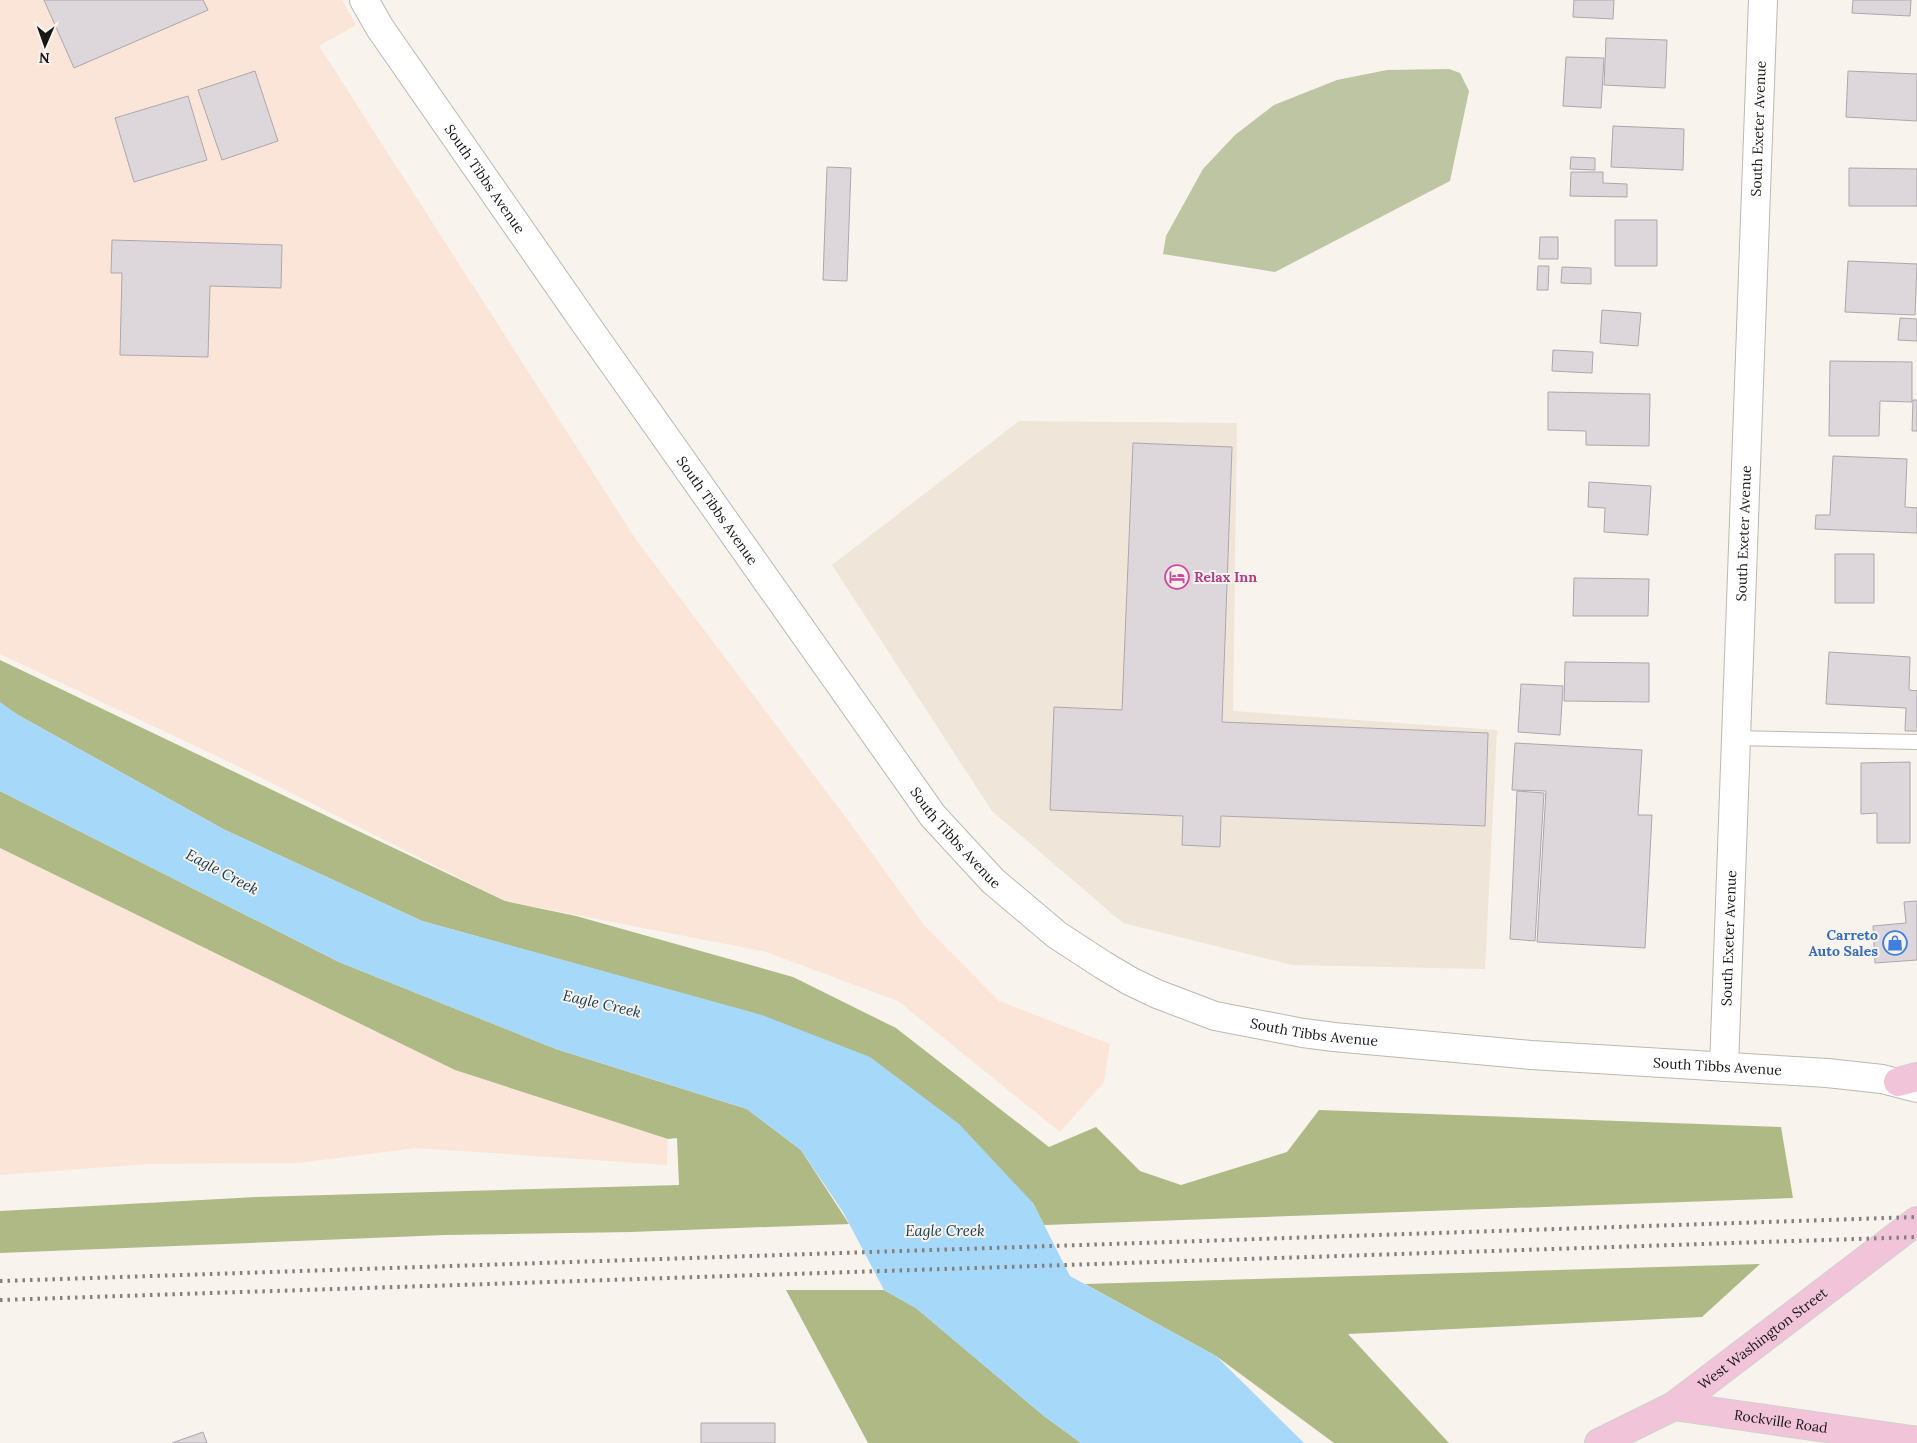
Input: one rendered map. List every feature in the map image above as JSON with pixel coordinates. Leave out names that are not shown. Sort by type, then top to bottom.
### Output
[{"type":"main road","name":"South Tibbs Avenue","points":[[364,0],[380,28],[571,303],[933,816],[993,881],[1041,922],[1103,965],[1130,980],[1157,994],[1229,1020],[1334,1037],[1531,1054],[1826,1073],[1911,1082]]},
{"type":"main road","name":"South Exeter Avenue","points":[[1724,1067],[1762,0]]},
{"type":"main road","name":"West Washington Street","points":[[1599,1443],[1674,1406],[1917,1221]]},
{"type":"main road","name":"Rockville Road","points":[[1674,1406],[1917,1441]]},
{"type":"lane","points":[[1735,738],[1917,742]]},
{"type":"shaded area","points":[[0,0],[342,0],[356,25],[319,46],[637,541],[853,827],[924,925],[999,1001],[1110,1044],[1104,1082],[1060,1132],[898,1001],[766,952],[505,901],[242,768],[0,654]]},
{"type":"shaded area","points":[[1019,421],[1237,423],[1233,711],[1497,730],[1485,969],[1292,965],[1123,923],[992,811],[832,565]]},
{"type":"shaded area","points":[[0,848],[455,1070],[668,1139],[667,1165],[416,1148],[298,1163],[148,1164],[0,1175]]},
{"type":"green space","points":[[1449,69],[1460,73],[1469,91],[1450,181],[1275,272],[1163,254],[1166,236],[1203,169],[1235,135],[1274,105],[1337,80],[1387,70]]},
{"type":"green space","points":[[0,660],[505,901],[576,916],[793,977],[896,1028],[1049,1147],[1096,1127],[1140,1171],[1181,1185],[1287,1152],[1319,1110],[1781,1127],[1793,1198],[1044,1225],[1033,1203],[749,1012],[422,921],[225,830],[18,715],[0,703]]},
{"type":"green space","points":[[0,791],[339,962],[556,1049],[747,1109],[801,1150],[849,1224],[631,1232],[445,1235],[0,1253],[0,1211],[256,1197],[679,1185],[677,1138],[668,1139],[455,1070],[0,848]]},
{"type":"green space","points":[[1760,1264],[1702,1317],[1348,1334],[1449,1443],[1334,1443],[1216,1356],[1085,1284]]},
{"type":"green space","points":[[786,1290],[884,1290],[916,1308],[1044,1416],[1081,1443],[868,1443]]},
{"type":"water","name":"Eagle Creek","points":[[0,702],[18,715],[225,830],[422,921],[762,1015],[870,1057],[959,1124],[1033,1203],[1070,1276],[1216,1356],[1304,1443],[1081,1443],[1044,1416],[916,1308],[884,1290],[843,1212],[801,1150],[747,1109],[556,1049],[339,962],[0,791]]},
{"type":"building","points":[[44,0],[203,0],[208,10],[74,68]]},
{"type":"building","points":[[1574,0],[1614,0],[1613,19],[1573,17]]},
{"type":"building","points":[[1853,0],[1911,0],[1910,16],[1852,13]]},
{"type":"building","points":[[1606,38],[1667,40],[1665,88],[1604,85]]},
{"type":"building","points":[[1566,57],[1604,58],[1601,108],[1563,106]]},
{"type":"building","points":[[255,71],[278,141],[222,160],[198,90]]},
{"type":"building","points":[[1848,71],[1917,74],[1917,121],[1846,117]]},
{"type":"building","points":[[188,96],[207,160],[134,182],[115,118]]},
{"type":"building","points":[[1613,126],[1684,129],[1683,170],[1611,167]]},
{"type":"building","points":[[1571,157],[1595,158],[1595,170],[1570,169]]},
{"type":"building","points":[[827,167],[851,168],[847,281],[823,280]]},
{"type":"building","points":[[1849,168],[1917,169],[1917,206],[1849,206]]},
{"type":"building","points":[[1571,172],[1603,172],[1603,183],[1627,184],[1627,197],[1570,196]]},
{"type":"building","points":[[1615,220],[1657,220],[1657,266],[1615,266]]},
{"type":"building","points":[[1540,237],[1558,237],[1558,259],[1539,259]]},
{"type":"building","points":[[112,240],[282,245],[281,288],[210,286],[208,357],[120,355],[122,273],[111,273]]},
{"type":"building","points":[[1848,261],[1917,264],[1915,315],[1845,312]]},
{"type":"building","points":[[1538,266],[1549,266],[1548,290],[1537,290]]},
{"type":"building","points":[[1562,267],[1591,268],[1591,284],[1561,283]]},
{"type":"building","points":[[1602,310],[1641,313],[1638,346],[1600,343]]},
{"type":"building","points":[[1900,318],[1917,319],[1917,341],[1898,340]]},
{"type":"building","points":[[1553,350],[1593,352],[1592,373],[1552,371]]},
{"type":"building","points":[[1830,361],[1912,362],[1912,402],[1880,401],[1879,436],[1829,436]]},
{"type":"building","points":[[1548,392],[1650,394],[1649,446],[1586,445],[1586,431],[1548,430]]},
{"type":"building","points":[[1913,400],[1917,400],[1917,431],[1912,431]]},
{"type":"building","name":"Relax Inn","points":[[1133,443],[1232,447],[1222,722],[1488,733],[1485,826],[1221,816],[1220,847],[1182,845],[1183,816],[1050,810],[1054,707],[1122,710]]},
{"type":"building","points":[[1833,456],[1907,459],[1905,507],[1917,508],[1917,533],[1815,529],[1816,515],[1830,515]]},
{"type":"building","points":[[1589,482],[1651,486],[1648,535],[1604,532],[1605,508],[1588,507]]},
{"type":"building","points":[[1835,554],[1874,554],[1874,603],[1835,603]]},
{"type":"building","points":[[1574,578],[1649,579],[1648,616],[1573,616]]},
{"type":"building","points":[[1829,652],[1910,657],[1909,690],[1917,691],[1917,731],[1905,731],[1906,708],[1826,704]]},
{"type":"building","points":[[1565,662],[1649,663],[1649,702],[1564,701]]},
{"type":"building","points":[[1521,684],[1563,686],[1560,735],[1518,732]]},
{"type":"building","points":[[1515,743],[1642,750],[1638,815],[1652,815],[1645,948],[1537,942],[1546,791],[1512,790]]},
{"type":"building","points":[[1910,762],[1910,843],[1877,843],[1877,813],[1861,814],[1861,763]]},
{"type":"building","points":[[1517,791],[1544,793],[1535,941],[1510,939]]},
{"type":"building","name":"Carreto Auto Sales","points":[[1917,901],[1917,960],[1875,963],[1873,926],[1906,923],[1904,902]]},
{"type":"building","points":[[701,1423],[775,1423],[775,1443],[701,1443]]},
{"type":"building","points":[[203,1432],[207,1443],[172,1443]]},
{"type":"railway","points":[[0,1281],[1917,1217]]},
{"type":"railway","points":[[0,1300],[1917,1237]]},
{"type":"place","name":"Relax Inn","points":[[1177,577]]},
{"type":"place","name":"Carreto Auto Sales","points":[[1895,943]]}]
